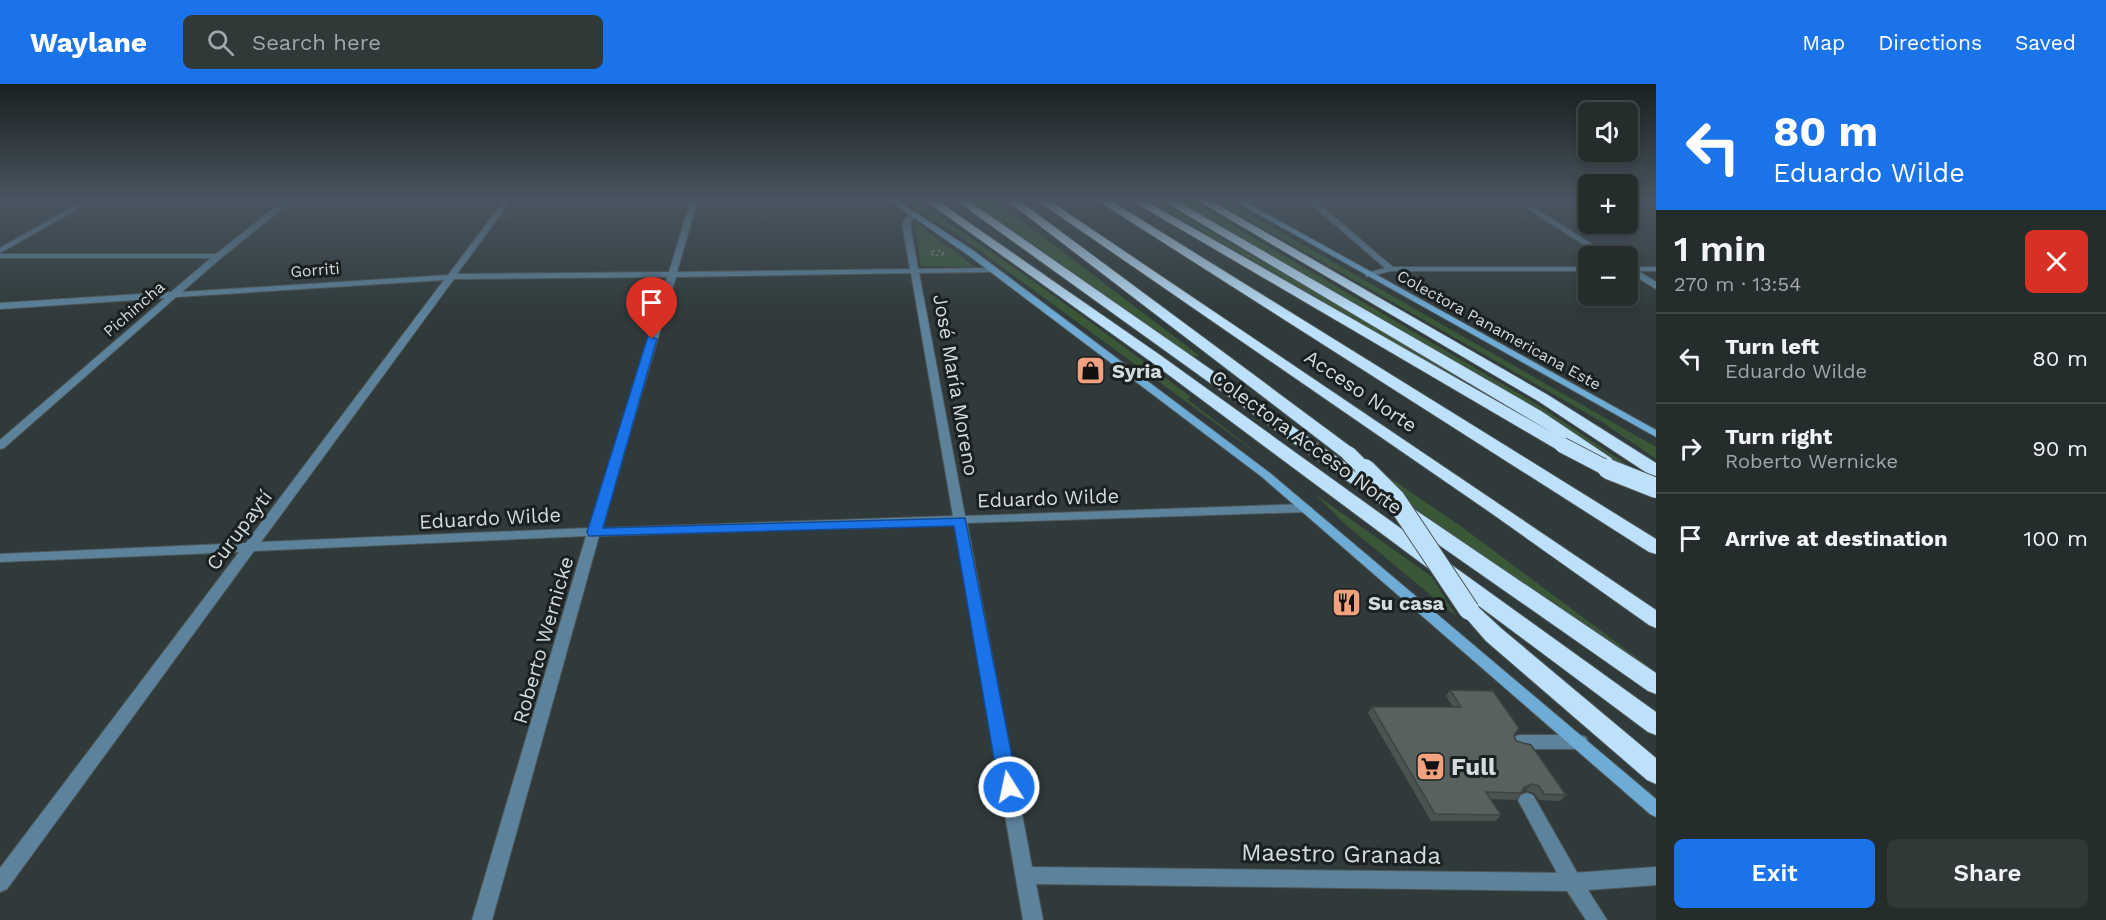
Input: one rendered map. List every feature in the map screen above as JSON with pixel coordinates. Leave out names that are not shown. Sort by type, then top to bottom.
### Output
[{"type":"highway","name":"Colectora Acceso Norte","points":[[984,238],[1155,358],[1656,725]]},
{"type":"highway","points":[[1014,238],[1656,686]]},
{"type":"highway","points":[[1062,238],[1349,454],[1395,499],[1470,610],[1494,635],[1656,773]]},
{"type":"highway","name":"Acceso Norte","points":[[1098,238],[1497,509],[1656,620]]},
{"type":"highway","name":"Acceso Norte","points":[[1162,238],[1656,548]]},
{"type":"highway","points":[[1202,238],[1562,445],[1602,467],[1656,488]]},
{"type":"highway","points":[[1232,238],[1535,414],[1656,495]]},
{"type":"highway","points":[[1267,238],[1543,398],[1656,471]]},
{"type":"street","points":[[0,251],[23,238]]},
{"type":"street","name":"Pichincha","points":[[0,446],[241,238]]},
{"type":"street","name":"Curupaytí","points":[[0,884],[480,238]]},
{"type":"street","name":"Roberto Wernicke","points":[[482,920],[594,532],[683,238]]},
{"type":"street","name":"José María Moreno","points":[[909,238],[1033,920]]},
{"type":"street","points":[[947,238],[1118,362],[1306,508],[1656,809]]},
{"type":"street","name":"Colectora Panamericana Este","points":[[1303,238],[1656,434]]},
{"type":"street","points":[[1354,238],[1391,269]]},
{"type":"street","points":[[1578,238],[1591,246]]},
{"type":"street","points":[[0,256],[218,256]]},
{"type":"street","points":[[1369,275],[1391,269],[1578,269]]},
{"type":"street","points":[[1638,269],[1656,269]]},
{"type":"street","name":"Gorriti","points":[[0,306],[451,277],[993,270]]},
{"type":"street","points":[[1638,275],[1656,286]]},
{"type":"street","name":"Eduardo Wilde","points":[[0,558],[594,532],[1306,508]]},
{"type":"street","points":[[1519,742],[1580,742]]},
{"type":"street","points":[[1527,800],[1572,882],[1597,920]]},
{"type":"street","name":"Maestro Granada","points":[[1025,875],[1572,882],[1656,876]]},
{"type":"green space","points":[[917,238],[937,238],[975,267],[921,266]]},
{"type":"green space","points":[[962,238],[971,238],[983,246],[1123,346],[1191,397],[1187,399],[1270,463]]},
{"type":"green space","points":[[1019,238],[1044,238],[1200,356],[1193,357],[1071,276]]},
{"type":"green space","points":[[1214,238],[1223,238],[1533,422]]},
{"type":"green space","points":[[1239,238],[1254,238],[1538,405],[1656,484],[1656,490],[1539,410]]},
{"type":"green space","points":[[1280,238],[1291,238],[1656,447],[1656,459],[1602,422]]},
{"type":"green space","points":[[1384,474],[1462,527],[1656,672],[1656,678],[1518,579],[1420,516]]},
{"type":"green space","points":[[1315,494],[1432,577],[1456,616],[1345,524]]},
{"type":"building","points":[[1450,690],[1493,691],[1519,728],[1514,735],[1516,741],[1531,745],[1566,795],[1544,794],[1539,786],[1532,784],[1524,787],[1521,793],[1486,792],[1501,815],[1435,814],[1372,707],[1461,707]]},
{"type":"place","name":"Syria","points":[[1091,371]]},
{"type":"place","name":"Su casa","points":[[1347,603]]},
{"type":"place","name":"Full","points":[[1430,767]]},
{"type":"route","points":[[652,339],[594,532],[960,521],[1009,787]]}]
